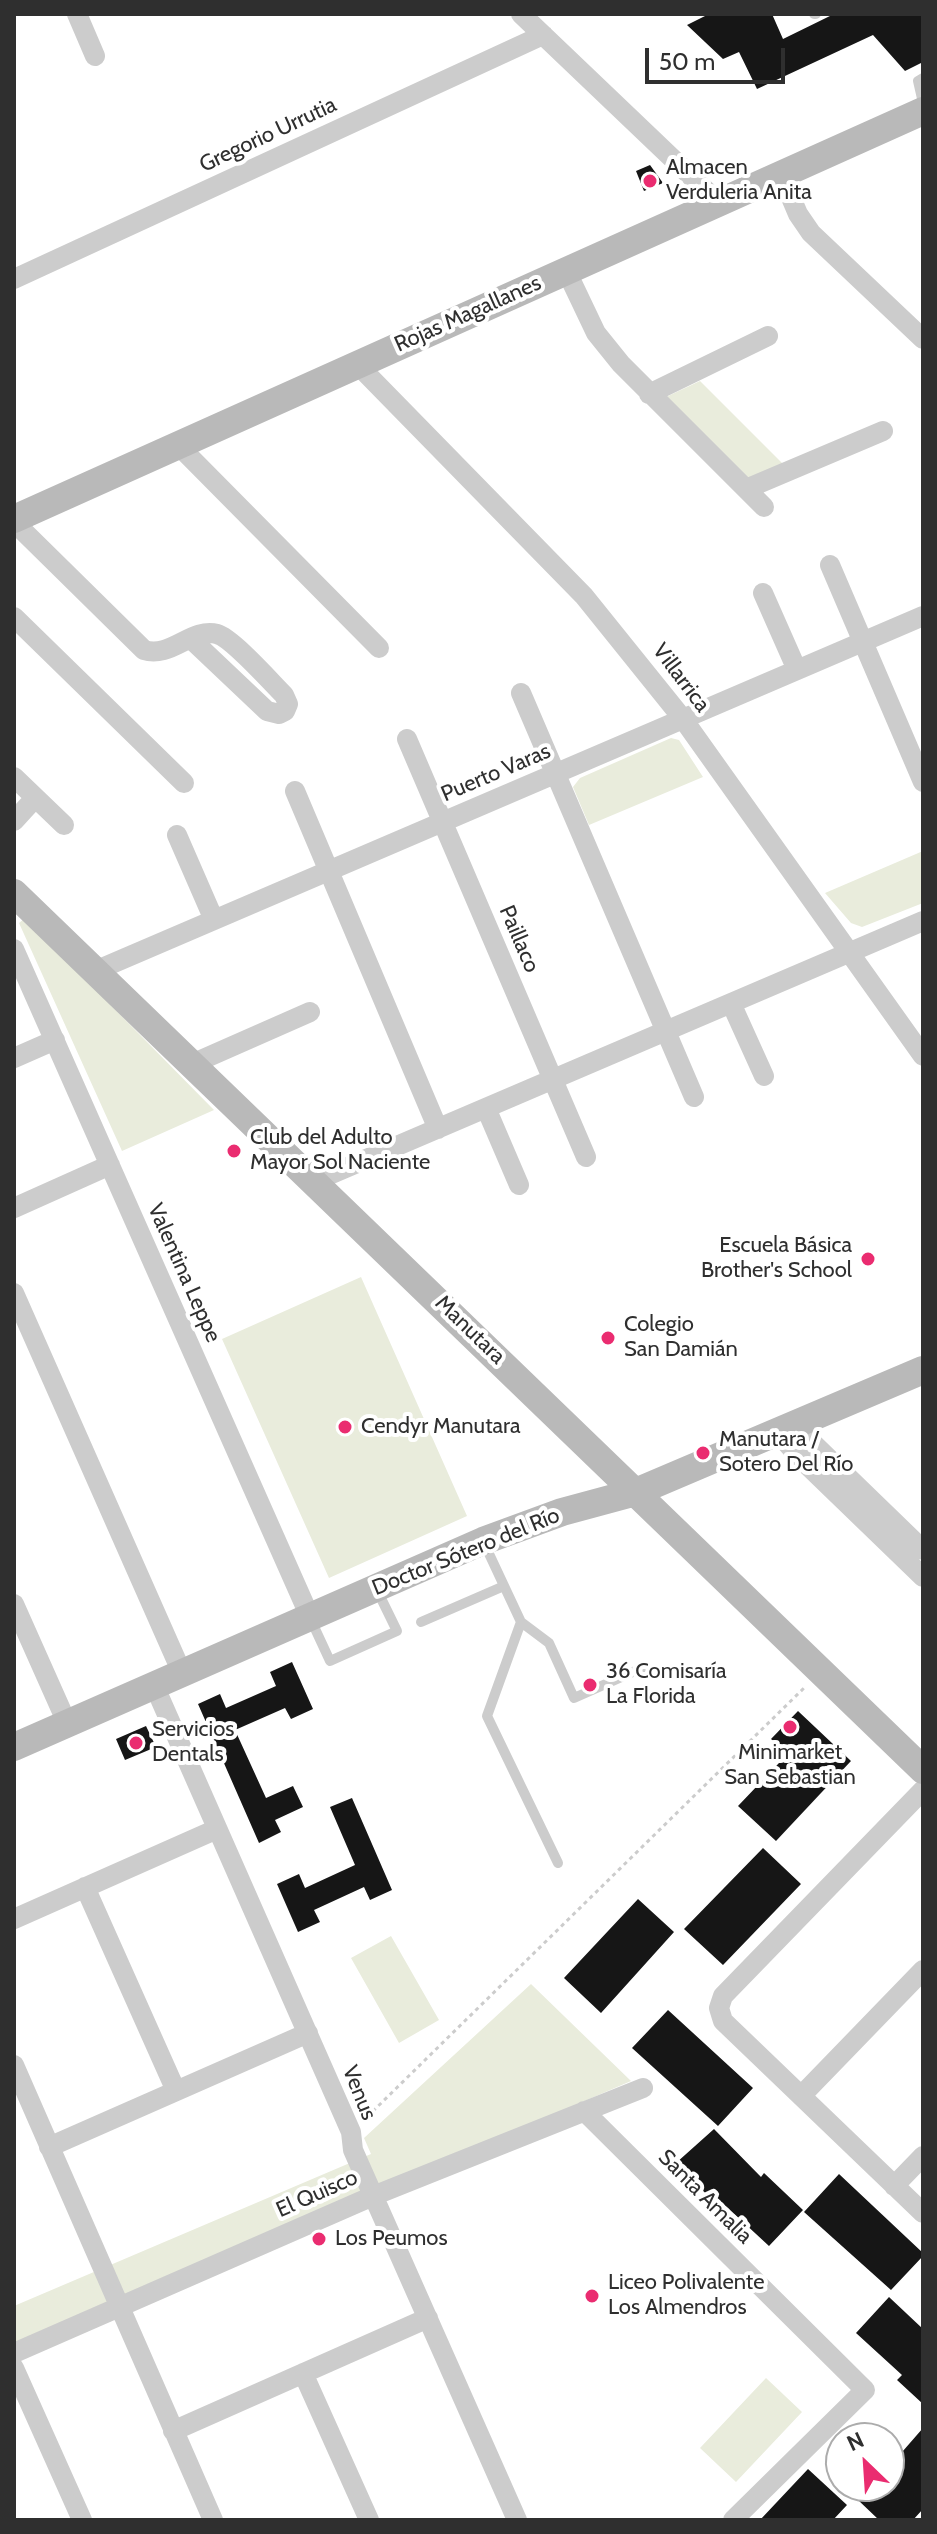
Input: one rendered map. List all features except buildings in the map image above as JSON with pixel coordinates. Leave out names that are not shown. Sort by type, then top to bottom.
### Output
[{"type":"main road","name":"Rojas Magallanes","points":[[14,521],[923,111]]},
{"type":"main road","name":"Manutara","points":[[14,893],[923,1770]]},
{"type":"main road","name":"Doctor Sótero del Río","points":[[14,1747],[483,1541],[562,1512],[636,1492],[923,1370]]},
{"type":"street","points":[[77,14],[95,56]]},
{"type":"street","points":[[521,14],[718,202]]},
{"type":"street","name":"Gregorio Urrutia","points":[[14,279],[543,35]]},
{"type":"street","points":[[781,174],[798,214],[811,233],[923,339]]},
{"type":"street","points":[[566,270],[596,333],[649,394],[764,507]]},
{"type":"street","points":[[649,394],[768,336]]},
{"type":"street","name":"Villarrica","points":[[357,364],[584,596],[683,719],[923,1056]]},
{"type":"street","points":[[746,489],[883,431]]},
{"type":"street","points":[[178,445],[379,648]]},
{"type":"street","points":[[14,521],[144,650],[157,652],[191,639],[214,633],[227,640],[284,695],[288,704],[285,711],[276,715],[267,711],[191,639]]},
{"type":"street","points":[[830,565],[923,782]]},
{"type":"street","points":[[763,593],[797,670]]},
{"type":"street","name":"Puerto Varas","points":[[95,971],[923,616]]},
{"type":"street","points":[[14,617],[184,783]]},
{"type":"street","points":[[521,693],[694,1097]]},
{"type":"street","name":"Paillaco","points":[[407,739],[586,1157]]},
{"type":"street","points":[[14,777],[64,825]]},
{"type":"street","points":[[295,791],[438,1129]]},
{"type":"street","points":[[14,821],[35,798]]},
{"type":"street","points":[[177,835],[214,920]]},
{"type":"street","points":[[315,1181],[923,921]]},
{"type":"street","name":"Valentina Leppe","points":[[14,949],[310,1617]]},
{"type":"street","points":[[731,1003],[764,1076]]},
{"type":"street","points":[[192,1064],[310,1012]]},
{"type":"street","points":[[14,1058],[55,1040]]},
{"type":"street","points":[[486,1108],[519,1185]]},
{"type":"street","points":[[14,1208],[110,1165]]},
{"type":"street","points":[[14,1293],[182,1673]]},
{"type":"street","points":[[786,1429],[923,1550]]},
{"type":"street","points":[[786,1429],[802,1460],[923,1577]]},
{"type":"street","points":[[14,1604],[67,1723]]},
{"type":"street","name":"Venus","points":[[154,1685],[351,2132],[353,2150],[517,2520]]},
{"type":"street","points":[[923,1790],[723,1996],[719,2008],[723,2021],[923,2213]]},
{"type":"street","points":[[14,1919],[217,1829]]},
{"type":"street","points":[[85,1887],[176,2091]]},
{"type":"street","points":[[801,2096],[923,1970]]},
{"type":"street","points":[[49,2147],[308,2033]]},
{"type":"street","points":[[14,2065],[213,2520]]},
{"type":"street","name":"El Quisco","points":[[14,2353],[373,2196],[643,2088]]},
{"type":"street","name":"Santa Amalia","points":[[584,2111],[865,2390],[733,2520]]},
{"type":"street","points":[[894,2186],[923,2156]]},
{"type":"street","points":[[173,2431],[428,2318]]},
{"type":"street","points":[[14,2368],[82,2520]]},
{"type":"street","points":[[303,2373],[369,2520]]},
{"type":"lane","points":[[923,78],[918,81],[923,103]]},
{"type":"lane","points":[[483,1541],[521,1622],[549,1643],[574,1698],[642,1668]]},
{"type":"lane","points":[[421,1622],[504,1586]]},
{"type":"lane","points":[[310,1617],[330,1661],[397,1631],[376,1588]]},
{"type":"lane","points":[[521,1622],[487,1716],[558,1863]]},
{"type":"path","points":[[351,2132],[821,1671]]},
{"type":"green space","points":[[700,381],[783,464],[750,481],[666,397]]},
{"type":"green space","points":[[671,738],[679,740],[703,777],[589,825],[573,787],[580,778]]},
{"type":"green space","points":[[923,851],[923,903],[862,927],[851,923],[825,893]]},
{"type":"green space","points":[[25,918],[214,1110],[122,1151],[19,923]]},
{"type":"green space","name":"Cendyr Manutara","points":[[361,1277],[467,1516],[329,1578],[222,1339]]},
{"type":"green space","points":[[391,1936],[439,2020],[399,2043],[351,1958]]},
{"type":"green space","points":[[531,1984],[631,2081],[14,2347],[14,2306],[371,2154],[364,2138]]},
{"type":"green space","points":[[766,2378],[802,2412],[736,2482],[700,2448]]},
{"type":"place","name":"Almacen Verduleria Anita","points":[[650,181]]},
{"type":"place","name":"Club del Adulto Mayor Sol Naciente","points":[[234,1151]]},
{"type":"place","name":"Escuela Básica Brother's School","points":[[868,1259]]},
{"type":"place","name":"Colegio San Damián","points":[[608,1338]]},
{"type":"place","name":"Cendyr Manutara","points":[[345,1427]]},
{"type":"place","name":"Manutara / Sotero Del Río","points":[[703,1453]]},
{"type":"place","name":"36 Comisaría La Florida","points":[[590,1685]]},
{"type":"place","name":"Minimarket San Sebastian","points":[[790,1727]]},
{"type":"place","name":"Servicios Dentals","points":[[136,1743]]},
{"type":"place","name":"Los Peumos","points":[[319,2239]]},
{"type":"place","name":"Liceo Polivalente Los Almendros","points":[[592,2296]]}]
